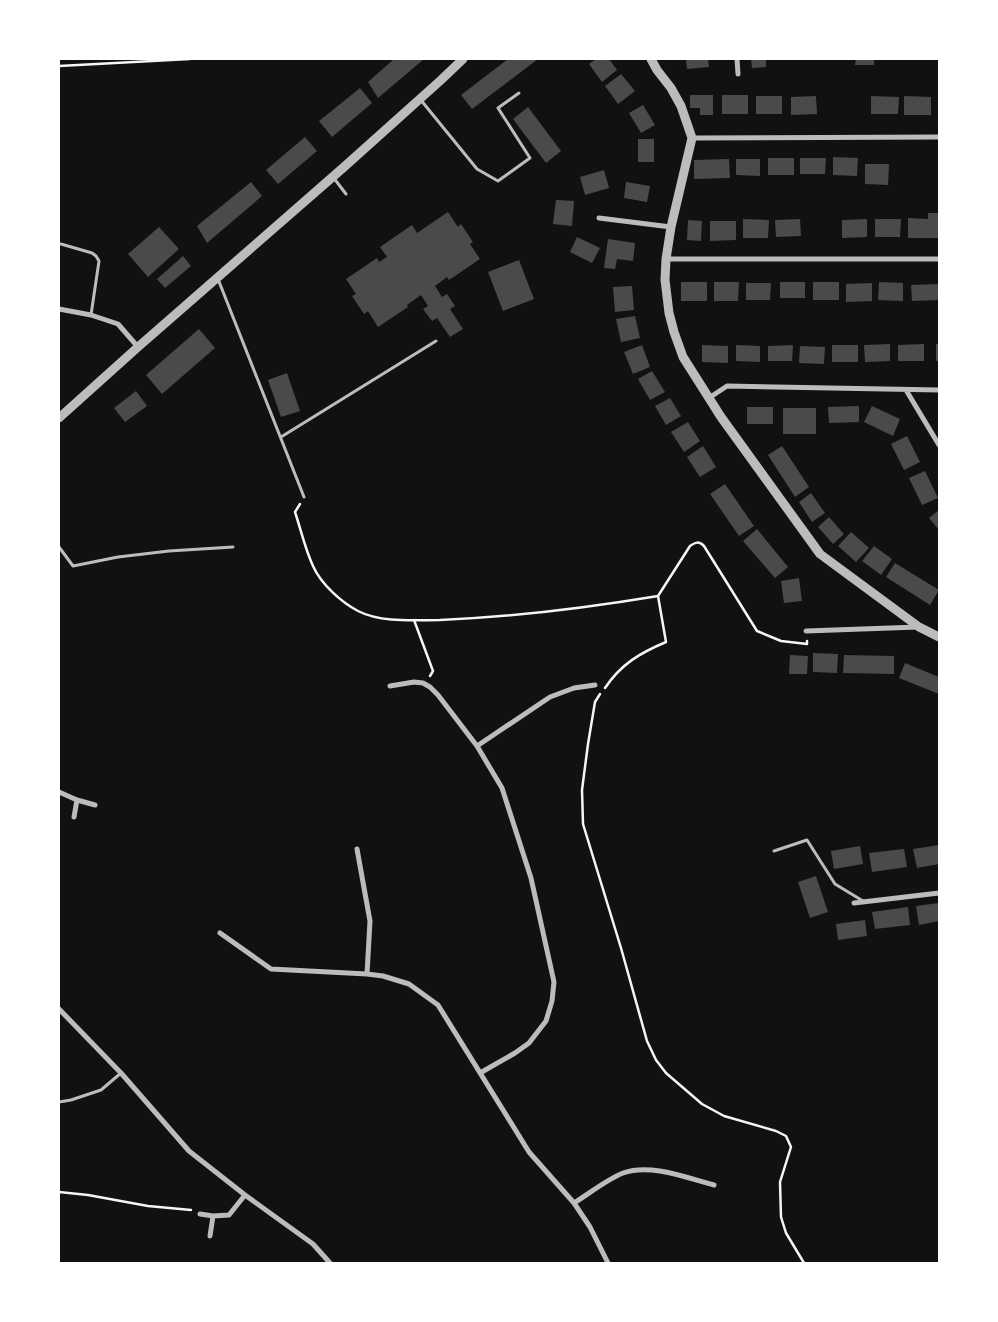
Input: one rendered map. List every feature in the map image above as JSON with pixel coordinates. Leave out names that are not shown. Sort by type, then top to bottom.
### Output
[{"type":"street","points":[[59,418],[463,59]]},
{"type":"street","points":[[650,59],[671,88],[681,106],[692,138],[671,227],[666,259],[666,288],[669,313],[683,357],[709,398],[820,554],[919,627],[939,637]]},
{"type":"street","points":[[737,59],[738,74]]},
{"type":"street","points":[[692,138],[939,137]]},
{"type":"street","points":[[599,218],[671,227]]},
{"type":"street","points":[[666,259],[939,259]]},
{"type":"street","points":[[59,308],[91,315],[118,324],[138,347]]},
{"type":"street","points":[[709,398],[727,386],[939,390]]},
{"type":"street","points":[[906,390],[939,444]]},
{"type":"street","points":[[806,631],[919,627]]},
{"type":"street","points":[[390,686],[414,682],[423,683],[430,687],[477,746],[502,788],[531,878],[554,982],[552,1001],[546,1021],[529,1043],[480,1072]]},
{"type":"street","points":[[477,746],[550,697],[574,688],[595,685]]},
{"type":"street","points":[[59,792],[95,805]]},
{"type":"street","points":[[74,817],[77,800]]},
{"type":"street","points":[[357,849],[370,921],[367,974]]},
{"type":"street","points":[[854,903],[939,893]]},
{"type":"street","points":[[220,933],[271,969],[383,976],[409,984],[438,1005],[529,1152],[574,1203],[590,1227],[608,1263]]},
{"type":"street","points":[[59,1009],[121,1073],[190,1151],[245,1195],[313,1244],[330,1263]]},
{"type":"street","points":[[574,1203],[607,1182],[624,1173],[636,1170],[658,1170],[714,1185]]},
{"type":"street","points":[[200,1214],[213,1216],[228,1214],[245,1195]]},
{"type":"street","points":[[210,1236],[213,1216]]},
{"type":"lane","points":[[420,99],[477,169],[498,181],[530,158],[498,108],[519,93]]},
{"type":"lane","points":[[332,176],[346,194]]},
{"type":"lane","points":[[61,244],[92,253],[99,261],[91,315]]},
{"type":"lane","points":[[218,277],[304,497]]},
{"type":"lane","points":[[281,437],[436,340]]},
{"type":"lane","points":[[59,547],[73,566],[118,557],[169,551],[233,547]]},
{"type":"lane","points":[[774,851],[807,840],[835,884],[864,902]]},
{"type":"lane","points":[[59,1102],[101,1090],[121,1073]]},
{"type":"path","points":[[59,66],[190,59]]},
{"type":"path","points":[[304,497],[295,512],[313,567],[332,591],[359,612],[387,619],[486,618],[658,596]]},
{"type":"path","points":[[804,1263],[786,1233],[781,1217],[780,1182],[790,1147],[786,1136],[761,1126],[724,1116],[702,1104],[671,1078],[656,1060],[647,1041],[584,824],[582,790],[596,702],[619,670],[644,651],[666,642],[658,596],[690,546],[700,542],[704,546],[757,631],[781,640],[807,644],[806,631]]},
{"type":"path","points":[[414,620],[433,671],[430,678],[438,695]]},
{"type":"path","points":[[59,1192],[88,1195],[148,1206],[193,1210],[200,1214]]},
{"type":"building","points":[[394,59],[424,59],[378,98],[368,82]]},
{"type":"building","points":[[508,59],[538,59],[472,109],[461,95]]},
{"type":"building","points":[[596,59],[609,59],[617,70],[602,82],[589,64]]},
{"type":"building","points":[[686,59],[708,59],[709,67],[687,69]]},
{"type":"building","points":[[751,59],[766,59],[766,67],[752,68]]},
{"type":"building","points":[[856,59],[874,59],[874,65],[855,65]]},
{"type":"building","points":[[621,74],[635,91],[618,104],[605,86]]},
{"type":"building","points":[[360,88],[372,103],[332,137],[319,121]]},
{"type":"building","points":[[690,95],[713,95],[713,115],[700,115],[700,108],[690,108]]},
{"type":"building","points":[[722,95],[748,95],[748,114],[722,114]]},
{"type":"building","points":[[756,96],[782,96],[782,114],[756,114]]},
{"type":"building","points":[[816,96],[817,114],[791,115],[791,97]]},
{"type":"building","points":[[871,96],[899,97],[898,114],[871,114]]},
{"type":"building","points":[[904,96],[931,97],[931,115],[904,115]]},
{"type":"building","points":[[643,105],[655,125],[641,133],[629,113]]},
{"type":"building","points":[[528,107],[561,151],[546,163],[513,119]]},
{"type":"building","points":[[305,137],[317,151],[278,184],[266,170]]},
{"type":"building","points":[[638,139],[654,139],[654,162],[638,162]]},
{"type":"building","points":[[833,157],[858,158],[857,176],[833,175]]},
{"type":"building","points":[[768,158],[794,158],[794,175],[768,175]]},
{"type":"building","points":[[800,158],[826,158],[825,174],[800,174]]},
{"type":"building","points":[[729,159],[730,178],[694,179],[694,160]]},
{"type":"building","points":[[736,159],[760,159],[760,176],[736,175]]},
{"type":"building","points":[[865,164],[889,164],[888,185],[865,184]]},
{"type":"building","points":[[604,170],[609,188],[585,195],[580,177]]},
{"type":"building","points":[[251,182],[262,196],[207,243],[197,226]]},
{"type":"building","points":[[626,182],[650,186],[647,202],[624,198]]},
{"type":"building","points":[[556,200],[574,201],[572,226],[553,224]]},
{"type":"building","points":[[448,212],[458,227],[461,224],[473,242],[470,244],[480,259],[449,280],[447,277],[435,286],[442,297],[447,294],[455,306],[450,309],[463,329],[450,337],[437,318],[432,321],[423,309],[428,306],[421,295],[407,305],[408,307],[378,327],[368,311],[364,314],[352,296],[356,294],[346,279],[377,258],[379,262],[387,257],[380,247],[412,225],[417,233]]},
{"type":"building","points":[[928,213],[939,213],[939,238],[908,238],[908,218],[928,219]]},
{"type":"building","points":[[743,219],[769,220],[768,238],[743,238]]},
{"type":"building","points":[[800,219],[801,236],[776,237],[775,220]]},
{"type":"building","points":[[867,219],[867,237],[842,238],[842,220]]},
{"type":"building","points":[[875,219],[901,219],[900,237],[875,237]]},
{"type":"building","points":[[688,220],[702,221],[701,241],[687,240]]},
{"type":"building","points":[[710,221],[736,221],[736,240],[710,241]]},
{"type":"building","points":[[159,227],[179,249],[148,277],[128,254]]},
{"type":"building","points":[[577,237],[600,248],[592,263],[570,252]]},
{"type":"building","points":[[608,239],[635,243],[633,261],[617,259],[615,269],[604,268]]},
{"type":"building","points":[[183,256],[191,266],[165,288],[157,279]]},
{"type":"building","points":[[519,260],[534,299],[503,311],[488,272]]},
{"type":"building","points":[[681,282],[707,282],[707,301],[681,301]]},
{"type":"building","points":[[714,282],[739,282],[738,301],[714,301]]},
{"type":"building","points":[[780,282],[805,282],[805,298],[780,298]]},
{"type":"building","points":[[813,282],[839,282],[839,300],[813,300]]},
{"type":"building","points":[[879,282],[903,283],[903,301],[878,300]]},
{"type":"building","points":[[746,283],[771,283],[770,300],[746,300]]},
{"type":"building","points":[[872,283],[872,301],[846,302],[846,284]]},
{"type":"building","points":[[938,284],[938,300],[912,301],[911,285]]},
{"type":"building","points":[[632,286],[634,310],[615,312],[613,287]]},
{"type":"building","points":[[635,316],[640,338],[621,342],[616,319]]},
{"type":"building","points":[[199,329],[215,348],[162,394],[146,375]]},
{"type":"building","points":[[890,344],[890,361],[865,362],[864,345]]},
{"type":"building","points":[[924,344],[924,361],[898,361],[898,345]]},
{"type":"building","points":[[936,344],[939,344],[939,361],[936,361]]},
{"type":"building","points":[[642,345],[650,367],[633,374],[624,352]]},
{"type":"building","points":[[702,345],[728,346],[728,363],[702,362]]},
{"type":"building","points":[[736,345],[760,346],[760,362],[736,361]]},
{"type":"building","points":[[793,345],[792,361],[768,361],[768,346]]},
{"type":"building","points":[[832,345],[858,345],[858,362],[832,362]]},
{"type":"building","points":[[800,346],[825,347],[824,364],[799,363]]},
{"type":"building","points":[[652,371],[665,392],[650,400],[638,379]]},
{"type":"building","points":[[287,373],[300,411],[281,417],[268,380]]},
{"type":"building","points":[[136,391],[147,406],[125,422],[114,408]]},
{"type":"building","points":[[670,398],[681,416],[666,425],[655,406]]},
{"type":"building","points":[[859,406],[859,422],[829,423],[828,407]]},
{"type":"building","points":[[872,406],[900,419],[893,436],[864,422]]},
{"type":"building","points":[[747,407],[773,407],[773,424],[747,424]]},
{"type":"building","points":[[783,408],[816,408],[816,434],[783,434]]},
{"type":"building","points":[[688,422],[700,441],[684,452],[671,432]]},
{"type":"building","points":[[907,436],[920,462],[904,470],[891,444]]},
{"type":"building","points":[[703,446],[716,467],[700,477],[687,457]]},
{"type":"building","points":[[782,446],[809,487],[795,497],[768,455]]},
{"type":"building","points":[[925,471],[938,498],[922,505],[909,478]]},
{"type":"building","points":[[725,484],[754,526],[739,536],[710,494]]},
{"type":"building","points":[[811,493],[825,513],[812,522],[799,502]]},
{"type":"building","points":[[939,510],[939,530],[929,518]]},
{"type":"building","points":[[829,517],[844,534],[833,544],[818,527]]},
{"type":"building","points":[[757,529],[788,567],[775,578],[743,541]]},
{"type":"building","points":[[851,532],[869,548],[856,562],[838,546]]},
{"type":"building","points":[[874,546],[892,559],[881,575],[862,561]]},
{"type":"building","points":[[895,563],[939,590],[930,605],[886,577]]},
{"type":"building","points":[[799,578],[802,601],[784,603],[781,581]]},
{"type":"building","points":[[813,653],[838,654],[837,673],[813,672]]},
{"type":"building","points":[[790,655],[808,656],[807,674],[789,674]]},
{"type":"building","points":[[844,655],[894,656],[894,674],[843,673]]},
{"type":"building","points":[[905,663],[939,677],[939,694],[899,678]]},
{"type":"building","points":[[939,845],[939,864],[917,868],[913,849]]},
{"type":"building","points":[[860,846],[863,864],[834,869],[831,851]]},
{"type":"building","points":[[904,849],[907,867],[872,872],[869,853]]},
{"type":"building","points":[[816,876],[828,912],[810,918],[798,882]]},
{"type":"building","points":[[939,903],[939,921],[919,925],[916,906]]},
{"type":"building","points":[[908,907],[910,925],[875,929],[872,912]]},
{"type":"building","points":[[865,920],[867,936],[838,940],[836,924]]}]
